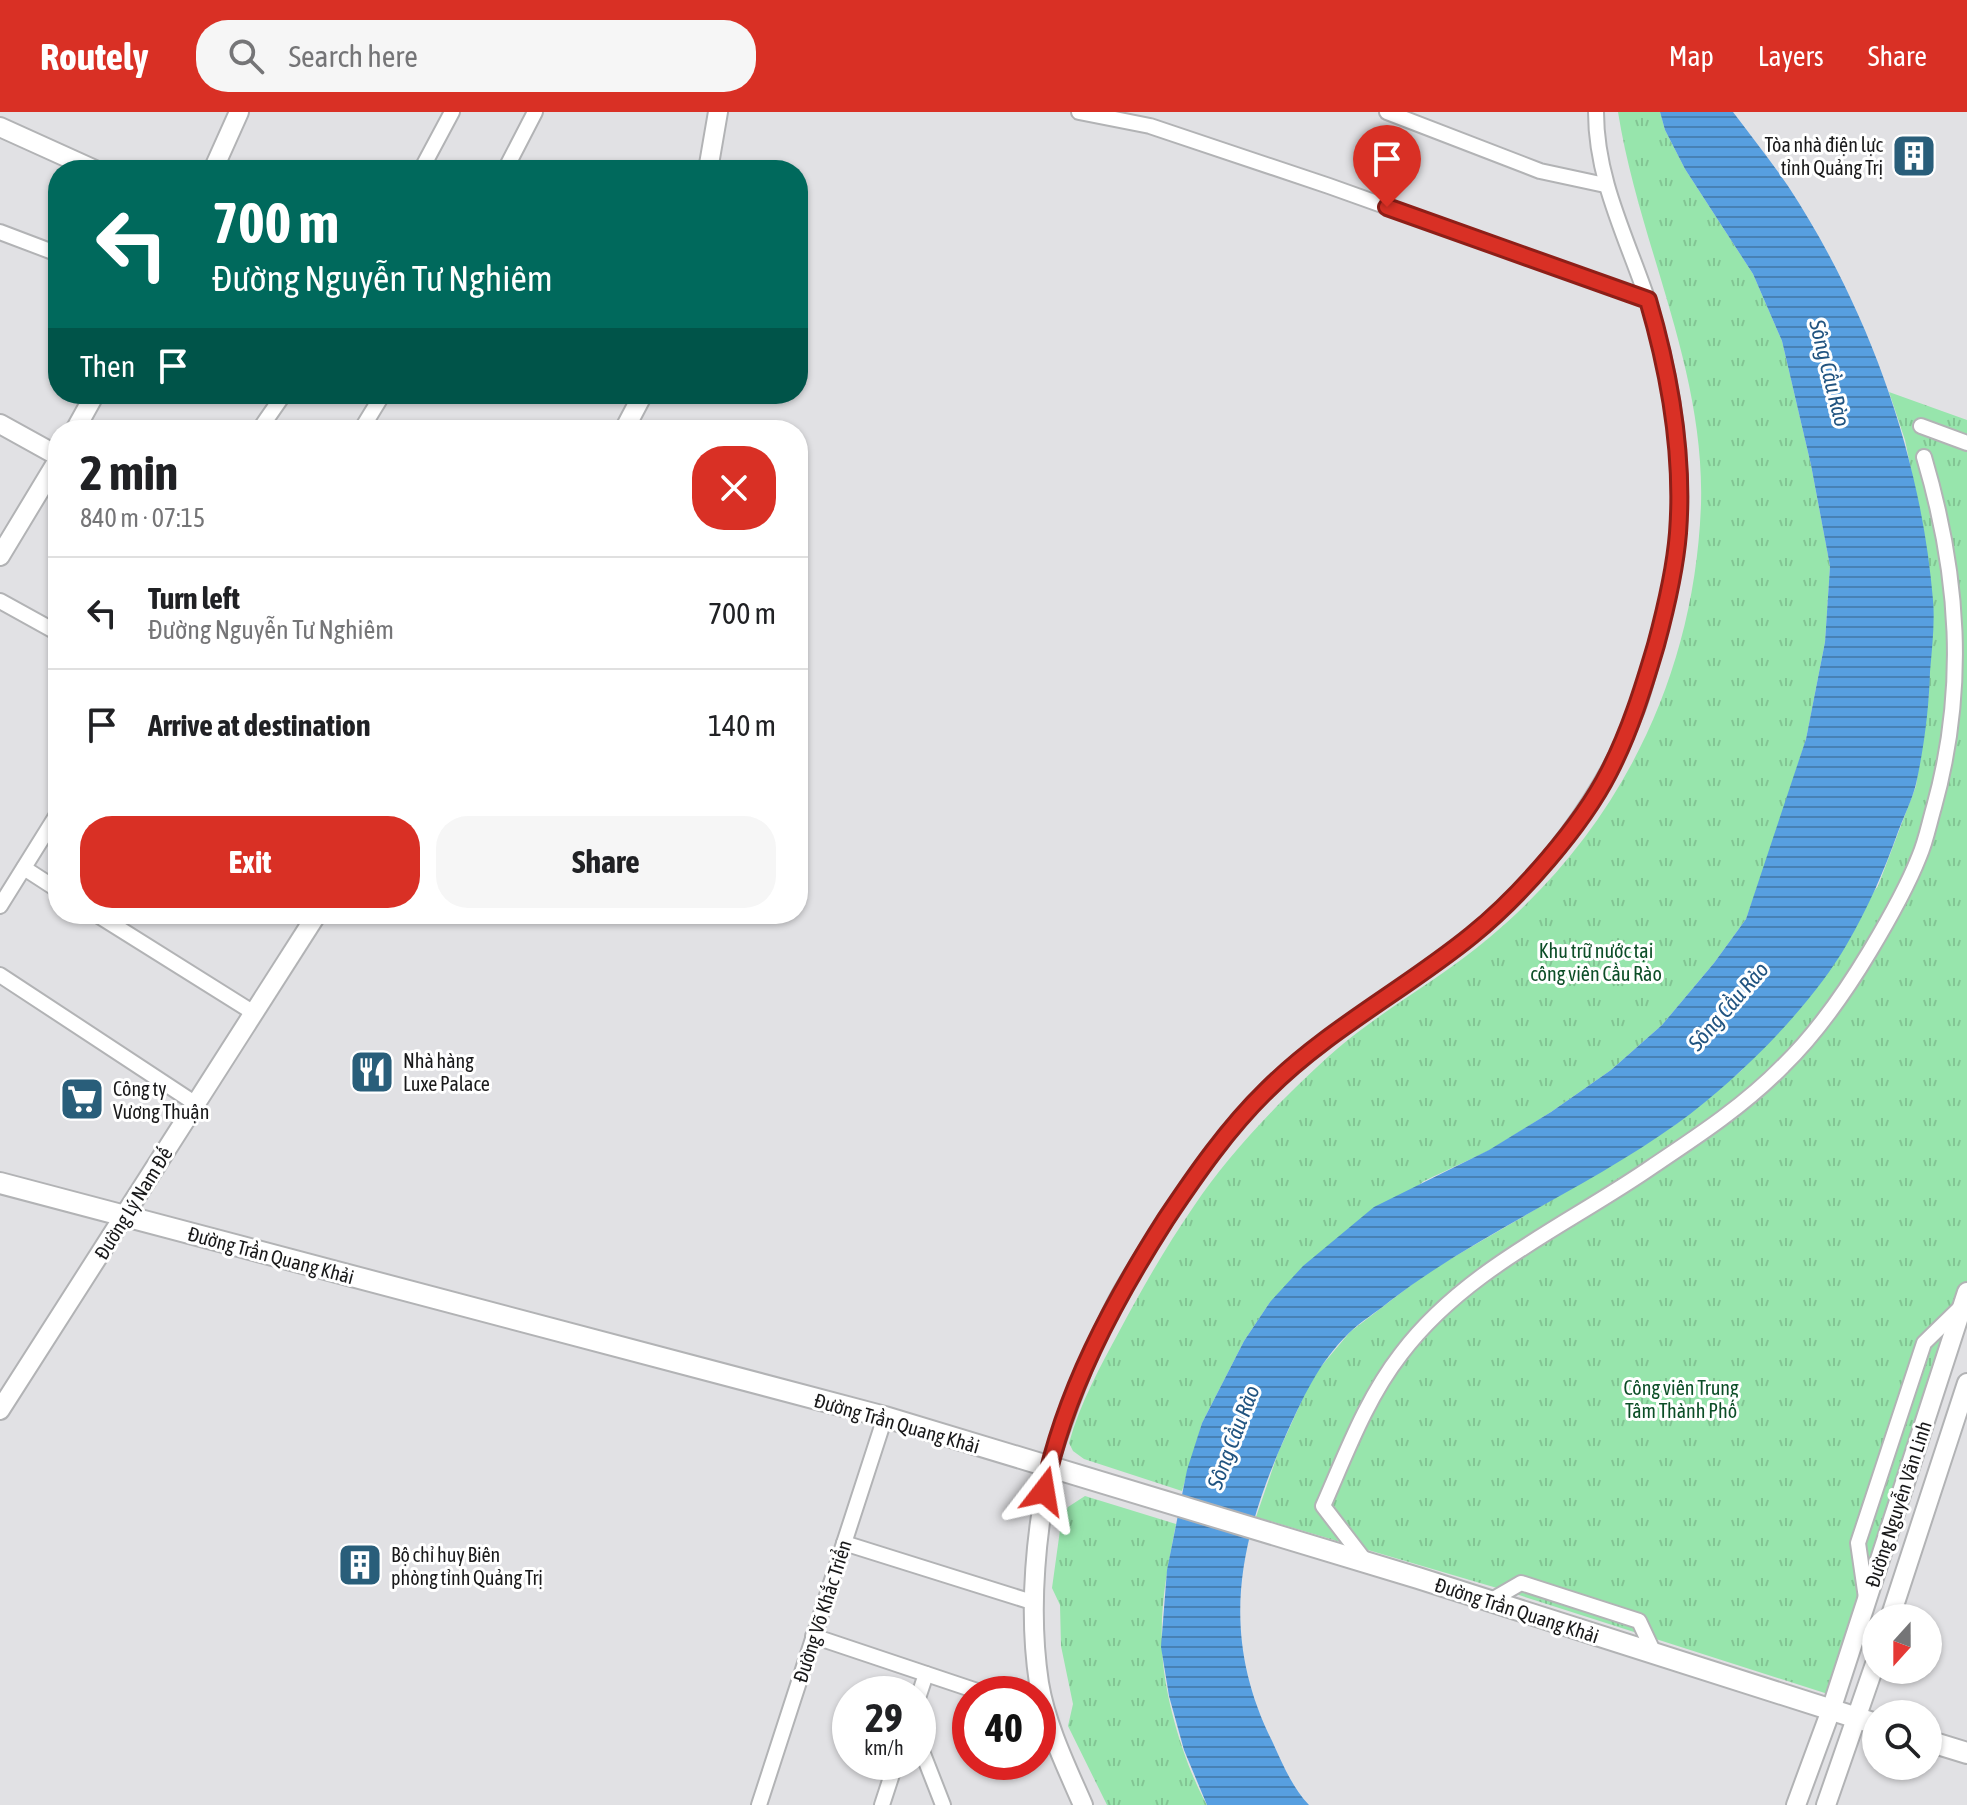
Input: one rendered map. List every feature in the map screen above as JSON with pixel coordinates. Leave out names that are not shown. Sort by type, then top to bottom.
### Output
[{"type":"main road","name":"Đường Trần Quang Khải","points":[[0,1183],[885,1417],[1366,1562],[1862,1720]]},
{"type":"main road","points":[[1942,1745],[1967,1753]]},
{"type":"street","points":[[217,160],[239,112]]},
{"type":"street","points":[[426,160],[452,112]]},
{"type":"street","points":[[510,160],[535,112]]},
{"type":"street","points":[[710,160],[718,112]]},
{"type":"street","points":[[1079,112],[1152,119],[1648,300]]},
{"type":"street","points":[[1038,1676],[1032,1602],[1040,1515],[1049,1468],[1073,1398],[1115,1302],[1203,1163],[1264,1092],[1295,1064],[1459,945],[1487,921],[1565,837],[1609,773],[1637,710],[1666,609],[1678,534],[1678,460],[1663,352],[1648,300],[1605,185],[1596,112]]},
{"type":"street","points":[[1390,113],[1540,171],[1605,185]]},
{"type":"street","points":[[0,127],[73,160]]},
{"type":"street","points":[[0,232],[48,250]]},
{"type":"street","points":[[0,424],[48,452]]},
{"type":"street","points":[[1921,426],[1967,443]]},
{"type":"street","points":[[1366,1562],[1323,1506],[1376,1392],[1401,1353],[1450,1302],[1508,1258],[1685,1145],[1784,1066],[1855,975],[1887,922],[1920,856],[1942,779],[1955,706],[1957,648],[1951,584],[1924,457]]},
{"type":"street","points":[[0,556],[48,475]]},
{"type":"street","points":[[0,601],[48,627]]},
{"type":"street","points":[[0,906],[48,829]]},
{"type":"street","points":[[24,868],[48,884]]},
{"type":"street","points":[[112,924],[254,1013]]},
{"type":"street","name":"Đường Lý Nam Đế","points":[[0,1410],[311,924]]},
{"type":"street","points":[[0,975],[196,1104]]},
{"type":"street","name":"Đường Nguyễn Văn Linh","points":[[1796,1805],[1831,1710],[1965,1299]]},
{"type":"street","name":"Đường Nguyễn Văn Linh","points":[[1895,1604],[1967,1383]]},
{"type":"street","name":"Đường Võ Khắc Triển","points":[[759,1805],[885,1417]]},
{"type":"street","points":[[844,1543],[1032,1602]]},
{"type":"street","points":[[813,1636],[952,1683]]},
{"type":"street","points":[[1826,1805],[1862,1729]]},
{"type":"street","points":[[1056,1742],[1083,1805]]},
{"type":"street","points":[[882,1805],[890,1780]]},
{"type":"street","points":[[933,1780],[943,1805]]},
{"type":"green space","name":"Khu trữ nước tại công viên Cầu Rào","points":[[1618,112],[1660,112],[1665,130],[1685,169],[1753,274],[1782,341],[1811,465],[1830,566],[1825,642],[1806,739],[1746,919],[1662,1025],[1611,1070],[1490,1150],[1424,1181],[1270,1302],[1244,1341],[1202,1423],[1182,1491],[1084,1459],[1073,1451],[1069,1443],[1085,1399],[1147,1282],[1208,1186],[1261,1123],[1337,1049],[1472,952],[1536,894],[1577,847],[1613,796],[1642,743],[1666,687],[1684,628],[1696,567],[1701,504],[1699,453],[1693,404],[1682,355],[1640,210]]},
{"type":"green space","name":"Công viên Trung Tâm Thành Phố","points":[[1889,392],[1967,420],[1967,1288],[1831,1695],[1497,1588],[1256,1517],[1278,1453],[1313,1376],[1350,1332],[1428,1272],[1679,1122],[1742,1070],[1878,886],[1916,786],[1929,693],[1921,519],[1905,440]]},
{"type":"green space","points":[[1085,1496],[1176,1524],[1163,1600],[1163,1665],[1176,1728],[1190,1770],[1207,1805],[1107,1805],[1068,1726],[1073,1704],[1061,1646],[1060,1605],[1052,1588],[1061,1523],[1068,1507]]},
{"type":"water","name":"Sông Cầu Rào","points":[[1660,112],[1733,112],[1788,186],[1817,233],[1866,332],[1886,384],[1917,491],[1933,600],[1927,714],[1916,784],[1881,875],[1847,944],[1813,993],[1748,1064],[1701,1105],[1643,1147],[1424,1276],[1354,1329],[1328,1356],[1305,1395],[1269,1476],[1246,1552],[1241,1589],[1245,1665],[1256,1703],[1288,1776],[1309,1805],[1207,1805],[1184,1750],[1169,1696],[1161,1647],[1167,1570],[1187,1470],[1202,1423],[1244,1341],[1270,1302],[1303,1266],[1374,1207],[1489,1150],[1551,1112],[1611,1070],[1662,1025],[1746,919],[1806,739],[1825,642],[1830,566],[1811,465],[1782,341],[1753,274],[1685,169],[1665,130]]},
{"type":"place","name":"Tòa nhà điện lực tỉnh Quảng Trị","points":[[1914,156]]},
{"type":"place","name":"Nhà hàng Luxe Palace","points":[[372,1072]]},
{"type":"place","name":"Công ty Vương Thuận","points":[[82,1099]]},
{"type":"place","name":"Bộ chỉ huy Biên phòng tỉnh Quảng Trị","points":[[360,1565]]},
{"type":"route","points":[[1044,1491],[1073,1398],[1115,1302],[1203,1163],[1280,1077],[1472,935],[1543,864],[1609,773],[1637,710],[1666,609],[1678,534],[1678,460],[1668,377],[1648,300],[1387,207]]}]
